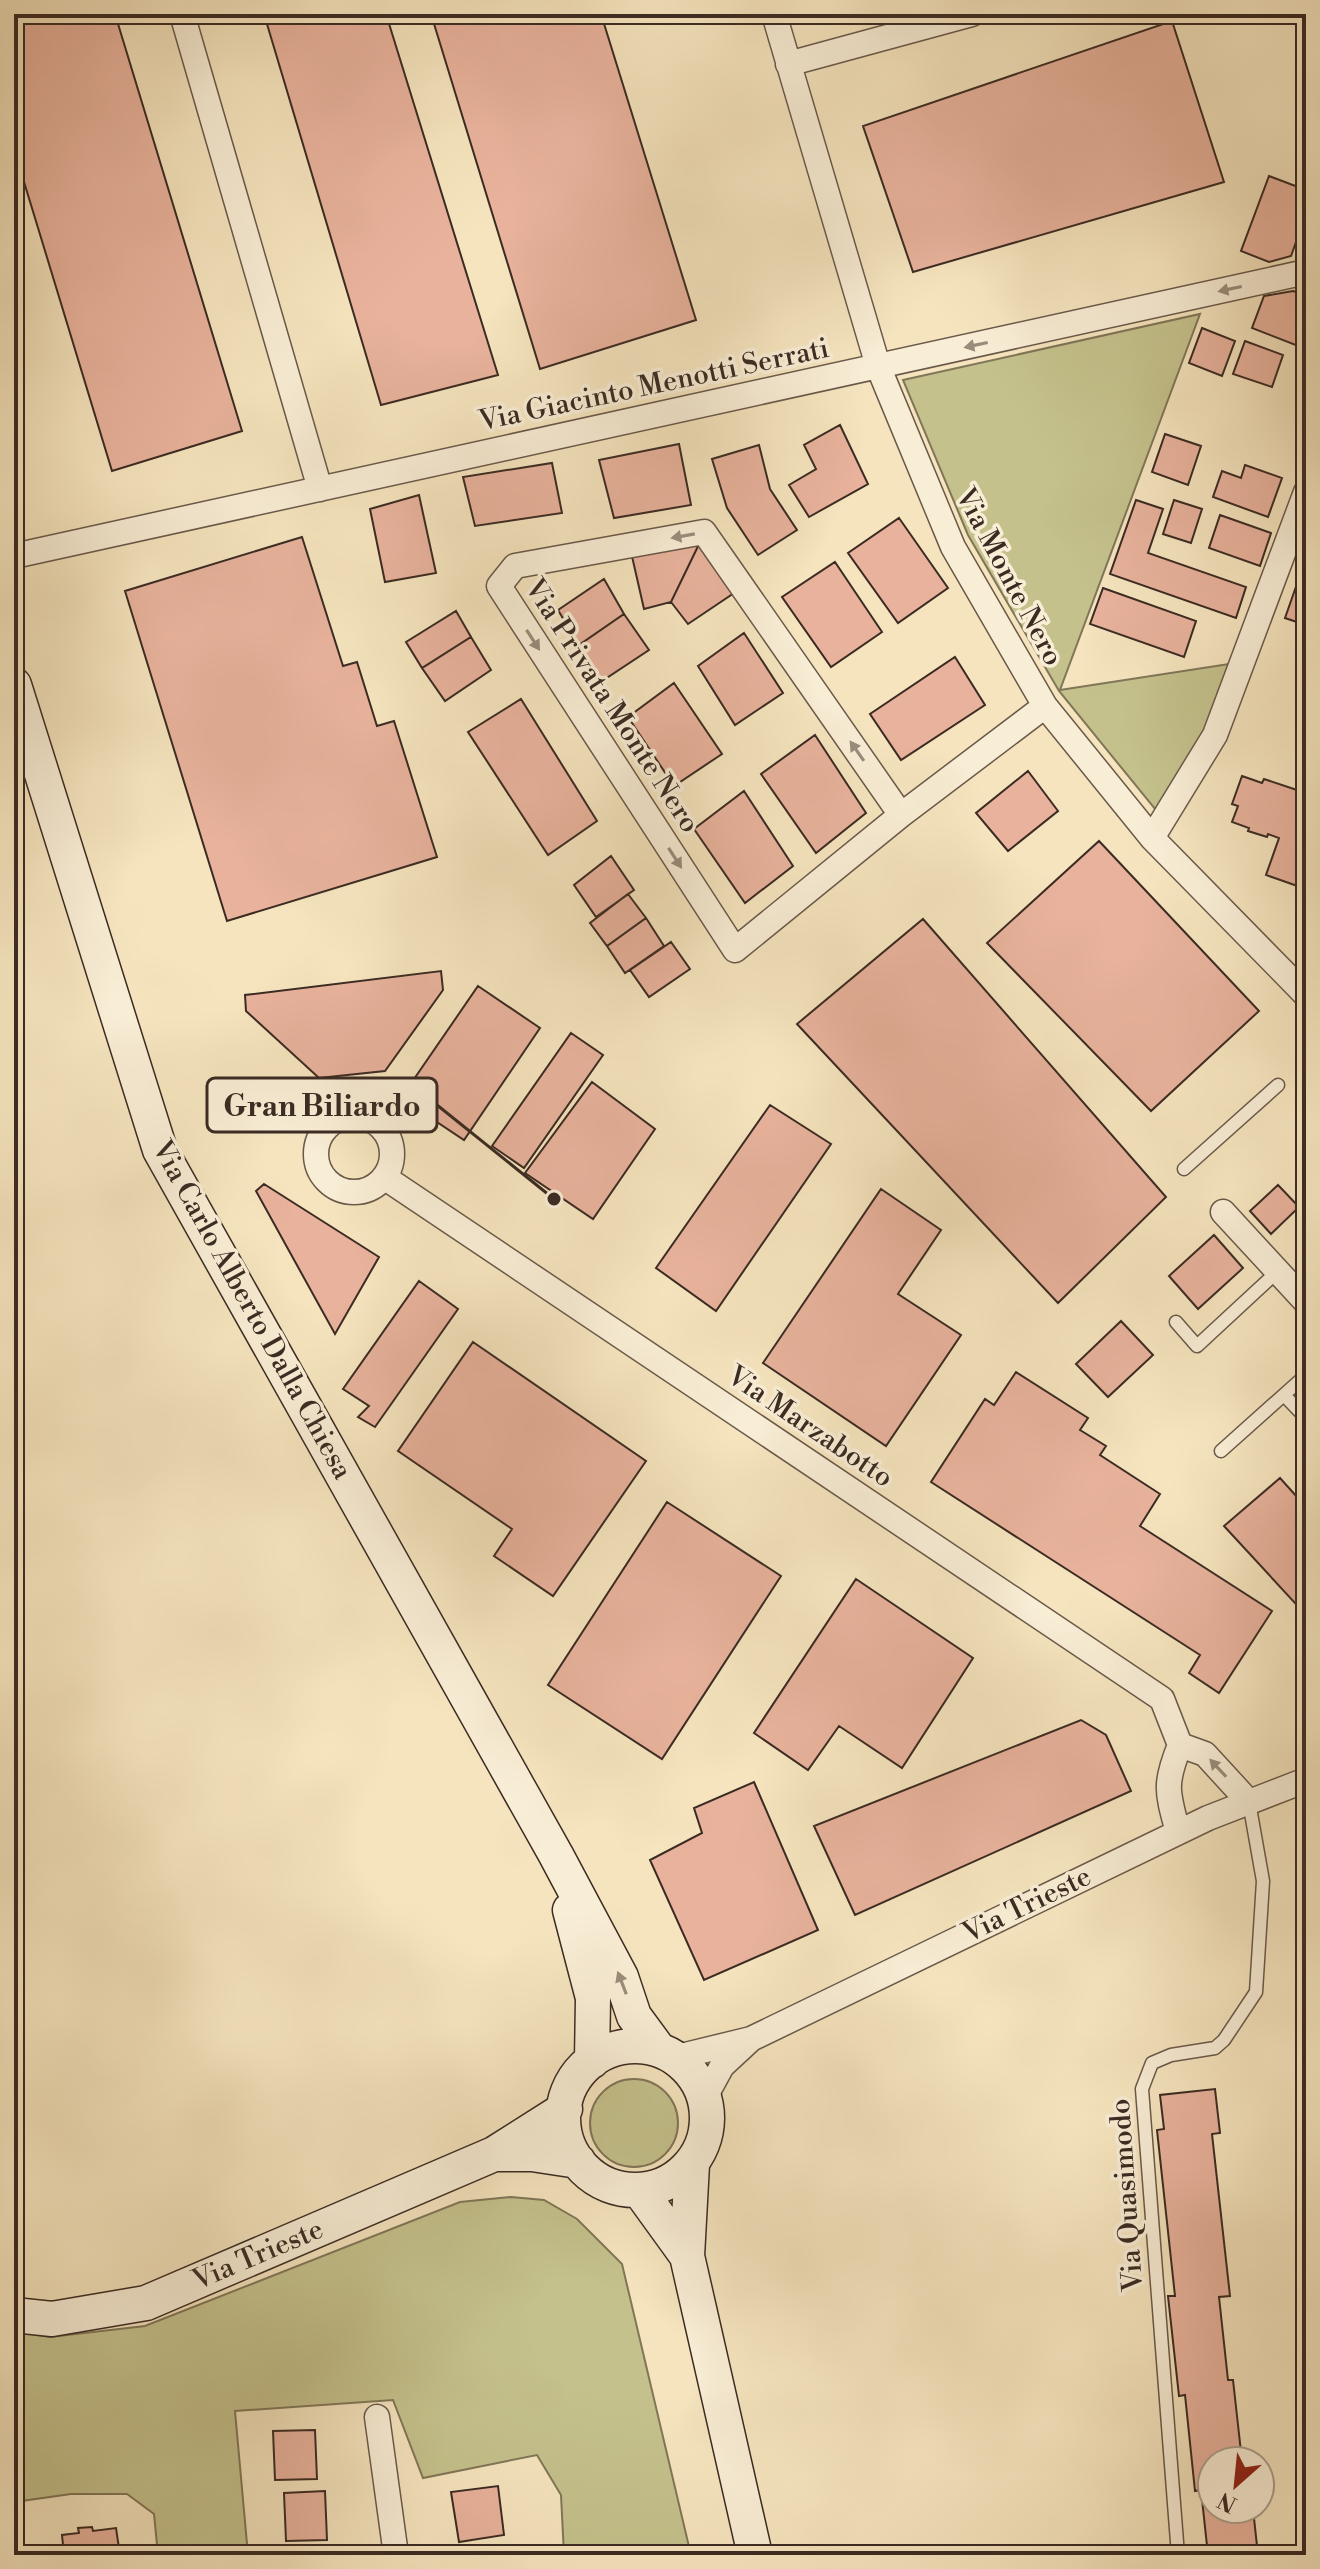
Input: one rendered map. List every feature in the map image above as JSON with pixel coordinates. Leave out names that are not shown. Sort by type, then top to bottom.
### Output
[{"type":"street","points":[[182,14],[320,489]]},
{"type":"street","name":"Via Monte Nero","points":[[774,14],[878,366],[953,547],[1045,706],[1152,838],[1306,995]]},
{"type":"street","points":[[788,64],[972,14]]},
{"type":"street","name":"Via Giacinto Menotti Serrati","points":[[14,556],[1306,272]]},
{"type":"street","points":[[1152,838],[1215,735],[1306,492]]},
{"type":"street","name":"Via Privata Monte Nero","points":[[901,815],[704,532],[515,566],[499,586],[735,950],[901,815],[1045,706]]},
{"type":"street","name":"Via Carlo Alberto Dalla Chiesa","points":[[14,685],[160,1150],[556,1855],[621,1977],[634,2016],[666,2054]]},
{"type":"street","name":"Via Marzabotto","points":[[384,1177],[1162,1699],[1180,1745]]},
{"type":"street","points":[[1223,1212],[1306,1302]]},
{"type":"street","points":[[1178,1832],[1169,1798],[1168,1773],[1180,1745],[1205,1754],[1249,1802]]},
{"type":"street","name":"Via Trieste","points":[[666,2054],[751,2039],[1178,1832],[1306,1780]]},
{"type":"street","name":"Via Carlo Alberto Dalla Chiesa","points":[[556,1855],[593,1998],[592,2061]]},
{"type":"street","name":"Via Trieste","points":[[704,2099],[722,2066],[751,2039]]},
{"type":"street","points":[[631,2046],[666,2054],[684,2065],[701,2086],[708,2114],[705,2142],[692,2164],[668,2184],[640,2191],[612,2187],[587,2172],[570,2150],[563,2123],[567,2095],[579,2072],[603,2053],[631,2046]]},
{"type":"street","name":"Via Trieste","points":[[14,2315],[52,2319],[146,2303],[494,2154],[565,2109]]},
{"type":"street","name":"Via Trieste","points":[[494,2154],[532,2154],[578,2161]]},
{"type":"street","points":[[692,2164],[687,2256],[755,2555]]},
{"type":"street","points":[[640,2191],[687,2256]]},
{"type":"street","points":[[377,2417],[396,2555]]},
{"type":"lane","points":[[1184,1169],[1278,1085]]},
{"type":"lane","points":[[1176,1322],[1197,1346],[1278,1271]]},
{"type":"lane","points":[[1221,1451],[1306,1375]]},
{"type":"lane","points":[[1284,1395],[1306,1418]]},
{"type":"lane","name":"Via Quasimodo","points":[[1178,2555],[1142,2089],[1152,2063],[1171,2055],[1215,2048],[1224,2040],[1256,1992],[1263,1881],[1249,1802]]},
{"type":"shaded area","points":[[1200,314],[1060,690],[1242,662],[1164,820],[1059,691],[968,535],[903,380]]},
{"type":"shaded area","points":[[634,2079],[651,2083],[665,2092],[674,2106],[678,2123],[674,2140],[665,2154],[651,2163],[634,2167],[617,2163],[603,2154],[594,2140],[590,2123],[594,2106],[603,2092],[617,2083]]},
{"type":"shaded area","points":[[511,2197],[544,2200],[577,2219],[622,2264],[691,2555],[564,2555],[561,2495],[537,2455],[423,2478],[393,2400],[235,2411],[248,2555],[158,2555],[154,2514],[127,2494],[71,2494],[14,2502],[14,2331],[50,2337],[145,2326],[460,2202]]},
{"type":"building","points":[[14,14],[115,14],[242,431],[112,471],[14,149]]},
{"type":"building","points":[[264,14],[386,14],[498,375],[381,405]]},
{"type":"building","points":[[431,14],[601,14],[696,320],[540,369]]},
{"type":"building","points":[[1172,21],[1224,182],[913,272],[863,126]]},
{"type":"building","points":[[1269,176],[1306,190],[1306,214],[1291,256],[1269,262],[1241,251]]},
{"type":"building","points":[[1293,291],[1306,295],[1306,349],[1252,328],[1264,296]]},
{"type":"building","points":[[1202,328],[1235,341],[1222,376],[1189,363]]},
{"type":"building","points":[[1245,341],[1283,355],[1272,387],[1233,374]]},
{"type":"building","points":[[840,425],[868,484],[809,517],[789,485],[816,469],[804,445]]},
{"type":"building","points":[[1165,434],[1201,446],[1188,485],[1152,472]]},
{"type":"building","points":[[679,444],[691,505],[614,518],[599,460]]},
{"type":"building","points":[[759,445],[770,489],[797,530],[758,555],[727,508],[712,459]]},
{"type":"building","points":[[552,463],[562,513],[475,526],[463,477]]},
{"type":"building","points":[[1245,465],[1282,478],[1268,517],[1213,497],[1222,471],[1241,478]]},
{"type":"building","points":[[419,495],[436,573],[385,582],[370,509]]},
{"type":"building","points":[[1136,500],[1163,509],[1148,553],[1246,587],[1236,618],[1110,574]]},
{"type":"building","points":[[1174,500],[1202,509],[1191,543],[1163,534]]},
{"type":"building","points":[[1220,515],[1271,533],[1260,566],[1209,548]]},
{"type":"building","points":[[899,518],[948,588],[898,623],[848,553]]},
{"type":"building","points":[[302,537],[343,666],[357,662],[377,726],[394,721],[437,857],[227,921],[125,591]]},
{"type":"building","points":[[702,538],[671,602],[644,609],[631,552]]},
{"type":"building","points":[[702,538],[740,589],[688,624],[671,602]]},
{"type":"building","points":[[1306,558],[1306,625],[1285,618]]},
{"type":"building","points":[[835,562],[882,632],[831,667],[782,597]]},
{"type":"building","points":[[604,579],[624,614],[579,645],[558,610]]},
{"type":"building","points":[[1103,588],[1196,621],[1184,657],[1090,624]]},
{"type":"building","points":[[456,611],[471,637],[422,668],[406,642]]},
{"type":"building","points":[[624,614],[649,650],[602,681],[579,645]]},
{"type":"building","points":[[744,633],[783,693],[735,725],[698,666]]},
{"type":"building","points":[[471,637],[491,670],[445,701],[422,668]]},
{"type":"building","points":[[955,657],[985,705],[901,760],[870,714]]},
{"type":"building","points":[[674,683],[722,754],[674,786],[628,717]]},
{"type":"building","points":[[521,699],[597,821],[548,855],[468,732]]},
{"type":"building","points":[[815,735],[866,813],[816,853],[761,774]]},
{"type":"building","points":[[1028,771],[1058,811],[1008,851],[976,813]]},
{"type":"building","points":[[1242,776],[1262,783],[1264,779],[1297,790],[1299,787],[1306,789],[1306,889],[1266,875],[1279,838],[1248,831],[1249,828],[1232,822],[1238,806],[1232,804]]},
{"type":"building","points":[[744,791],[793,866],[745,903],[694,829]]},
{"type":"building","points":[[1099,841],[1259,1011],[1151,1111],[987,943]]},
{"type":"building","points":[[611,856],[634,890],[596,917],[574,885]]},
{"type":"building","points":[[628,894],[646,918],[607,946],[590,923]]},
{"type":"building","points":[[646,918],[664,946],[625,973],[607,946]]},
{"type":"building","points":[[923,919],[1166,1197],[1058,1303],[797,1024]]},
{"type":"building","points":[[671,942],[690,969],[649,997],[630,970]]},
{"type":"building","points":[[441,971],[443,990],[385,1071],[319,1078],[246,1011],[245,995]]},
{"type":"building","points":[[478,986],[540,1028],[464,1140],[401,1098]]},
{"type":"building","points":[[571,1033],[603,1055],[524,1168],[492,1146]]},
{"type":"building","points":[[592,1082],[655,1129],[593,1219],[525,1173]]},
{"type":"building","points":[[770,1105],[831,1144],[716,1311],[656,1268]]},
{"type":"building","points":[[264,1184],[379,1257],[335,1334],[256,1191]]},
{"type":"building","points":[[1278,1185],[1299,1207],[1271,1234],[1250,1211]]},
{"type":"building","points":[[881,1189],[941,1230],[898,1294],[961,1335],[886,1446],[763,1363]]},
{"type":"building","points":[[1214,1235],[1243,1268],[1198,1309],[1169,1276]]},
{"type":"building","points":[[419,1281],[458,1309],[375,1427],[358,1417],[369,1406],[343,1389]]},
{"type":"building","points":[[1121,1321],[1153,1355],[1108,1397],[1076,1364]]},
{"type":"building","points":[[473,1342],[646,1461],[553,1596],[494,1556],[512,1529],[398,1451]]},
{"type":"building","points":[[1016,1372],[1088,1418],[1080,1430],[1106,1446],[1100,1455],[1160,1494],[1140,1526],[1272,1611],[1219,1693],[1189,1673],[1200,1655],[931,1482],[985,1399],[994,1405]]},
{"type":"building","points":[[1280,1478],[1306,1507],[1306,1615],[1224,1526]]},
{"type":"building","points":[[667,1502],[781,1576],[662,1759],[548,1685]]},
{"type":"building","points":[[856,1579],[973,1658],[902,1768],[839,1726],[808,1770],[754,1733]]},
{"type":"building","points":[[1081,1720],[1106,1735],[1131,1791],[855,1915],[814,1826]]},
{"type":"building","points":[[754,1782],[818,1930],[704,1980],[650,1860],[702,1833],[694,1808]]},
{"type":"building","points":[[1215,2089],[1220,2133],[1212,2134],[1230,2296],[1219,2297],[1228,2380],[1233,2380],[1240,2445],[1196,2445],[1195,2491],[1185,2395],[1179,2396],[1168,2296],[1175,2296],[1157,2130],[1164,2129],[1160,2095]]},
{"type":"building","points":[[315,2430],[317,2479],[275,2480],[273,2431]]},
{"type":"building","points":[[498,2486],[504,2535],[459,2542],[451,2492]]},
{"type":"building","points":[[325,2491],[327,2540],[286,2541],[284,2493]]},
{"type":"building","points":[[1205,2525],[1255,2525],[1258,2555],[1208,2555]]},
{"type":"building","points":[[92,2527],[93,2531],[116,2528],[120,2555],[64,2555],[62,2535],[79,2533],[78,2528]]},
{"type":"place","name":"Gran Biliardo","points":[[554,1199]]}]
